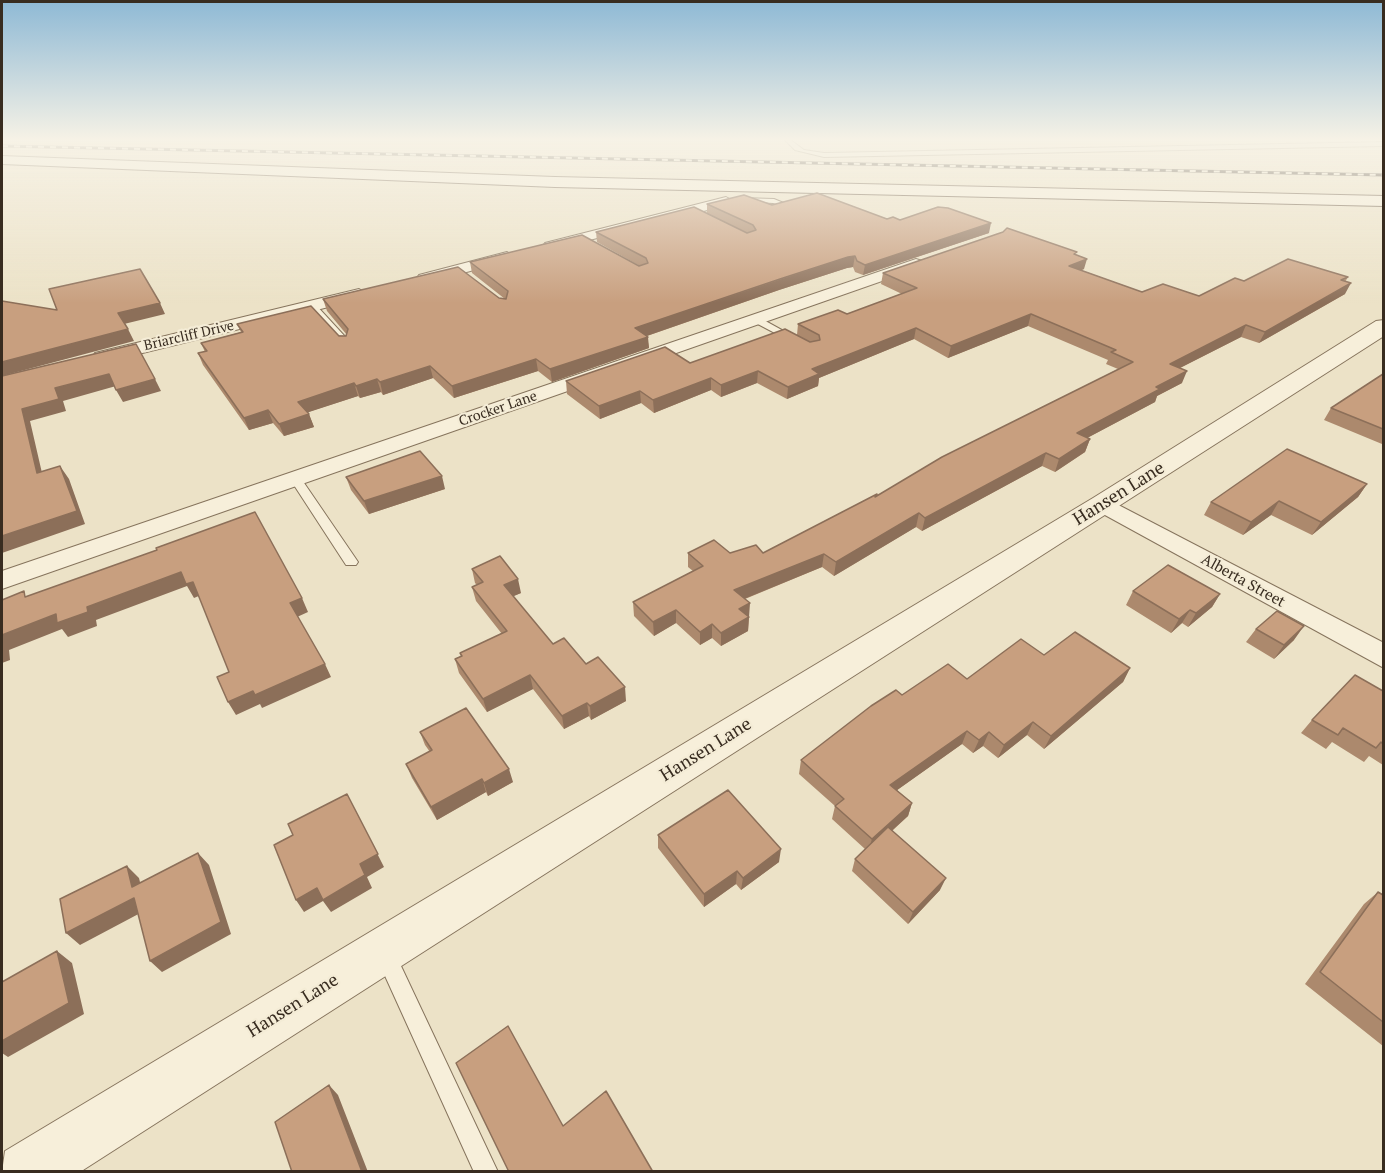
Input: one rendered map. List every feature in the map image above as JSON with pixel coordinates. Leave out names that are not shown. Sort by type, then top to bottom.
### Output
[{"type":"main road","points":[[1023,193],[1383,201]]},
{"type":"main road","name":"Hansen Lane","points":[[30,1170],[1103,504],[1383,326]]},
{"type":"street","points":[[409,282],[462,273],[533,250],[586,241],[694,213],[726,201]]},
{"type":"street","name":"Crocker Lane","points":[[2,580],[931,259]]},
{"type":"street","name":"Briarcliff Drive","points":[[82,362],[376,290]]},
{"type":"street","name":"Alberta Street","points":[[1103,504],[1383,657]]},
{"type":"lane","points":[[726,201],[774,201],[783,204]]},
{"type":"lane","points":[[312,306],[347,344]]},
{"type":"lane","points":[[757,320],[804,345]]},
{"type":"lane","points":[[296,479],[351,562]]},
{"type":"lane","points":[[383,950],[486,1172]]},
{"type":"building","points":[[817,193],[887,219],[893,217],[900,220],[938,207],[948,208],[991,223],[865,265],[857,261],[855,256],[848,257],[780,279],[635,328],[648,337],[550,369],[536,359],[452,386],[430,366],[380,382],[377,379],[356,386],[354,383],[298,402],[309,414],[279,424],[268,410],[244,418],[198,353],[207,351],[201,343],[243,332],[237,324],[311,306],[339,336],[346,336],[348,329],[323,299],[458,267],[499,298],[506,299],[508,291],[470,262],[582,235],[639,266],[648,263],[646,258],[596,232],[694,207],[747,233],[756,230],[753,225],[707,204],[744,195],[772,205]]},
{"type":"building","points":[[1007,228],[1077,252],[1074,254],[1087,259],[1069,266],[1142,292],[1163,284],[1199,296],[1235,278],[1244,281],[1288,259],[1348,277],[1341,280],[1351,283],[1265,332],[1246,325],[1170,364],[1187,371],[1156,387],[1160,389],[1077,433],[1090,439],[1059,459],[1046,453],[925,518],[919,513],[836,562],[824,554],[734,590],[750,603],[739,609],[749,617],[721,633],[712,624],[700,632],[676,610],[653,622],[633,602],[703,566],[688,553],[714,540],[730,553],[756,545],[763,553],[877,494],[875,497],[942,457],[1133,362],[1111,352],[1116,350],[1031,314],[951,346],[916,328],[812,369],[819,374],[788,387],[758,371],[721,385],[711,378],[653,400],[640,391],[599,406],[566,381],[665,347],[690,363],[785,329],[810,342],[820,340],[819,335],[798,324],[838,310],[847,314],[917,288],[883,273],[1003,232]]},
{"type":"building","points":[[140,269],[160,303],[118,313],[128,329],[2,362],[2,301],[57,310],[49,289]]},
{"type":"building","points":[[136,344],[155,379],[116,390],[109,374],[55,388],[59,399],[22,409],[37,473],[60,466],[77,511],[2,536],[2,376]]},
{"type":"building","points":[[1383,374],[1383,429],[1331,408]]},
{"type":"building","points":[[1287,449],[1367,484],[1321,522],[1279,501],[1251,522],[1211,502]]},
{"type":"building","points":[[420,451],[442,476],[364,501],[346,477]]},
{"type":"building","points":[[255,512],[302,598],[290,603],[325,664],[255,695],[253,691],[228,702],[217,677],[229,672],[193,582],[186,584],[181,572],[87,607],[88,612],[57,623],[56,614],[2,635],[2,600],[24,591],[25,597]]},
{"type":"building","points":[[500,556],[518,579],[504,585],[553,644],[564,638],[586,664],[598,657],[625,687],[590,706],[587,703],[562,716],[530,675],[483,699],[455,659],[462,656],[460,653],[507,631],[472,587],[483,582],[472,569]]},
{"type":"building","points":[[1168,565],[1220,594],[1196,613],[1190,610],[1179,619],[1133,591]]},
{"type":"building","points":[[1277,611],[1304,626],[1284,645],[1256,629]]},
{"type":"building","points":[[1075,632],[1130,668],[1051,736],[1033,722],[1004,745],[989,732],[979,740],[967,731],[890,785],[912,803],[872,839],[835,806],[844,799],[801,760],[871,706],[896,690],[902,695],[948,664],[967,679],[1021,639],[1044,655]]},
{"type":"building","points":[[1355,675],[1383,691],[1383,744],[1381,742],[1376,748],[1343,728],[1338,735],[1312,720]]},
{"type":"building","points":[[466,708],[509,769],[484,783],[482,779],[431,807],[406,764],[432,750],[420,732]]},
{"type":"building","points":[[728,790],[781,849],[743,878],[737,871],[704,894],[658,835]]},
{"type":"building","points":[[347,794],[378,854],[360,864],[365,875],[323,900],[317,888],[296,900],[274,845],[293,835],[288,824]]},
{"type":"building","points":[[888,827],[946,878],[913,912],[855,859]]},
{"type":"building","points":[[198,853],[221,922],[150,961],[134,898],[66,933],[60,899],[127,866],[132,887]]},
{"type":"building","points":[[1378,892],[1383,895],[1383,1022],[1320,972]]},
{"type":"building","points":[[57,951],[69,1003],[2,1041],[2,982]]},
{"type":"building","points":[[508,1026],[563,1126],[606,1091],[653,1172],[509,1172],[456,1063]]},
{"type":"building","points":[[329,1085],[362,1172],[292,1172],[275,1122]]}]
